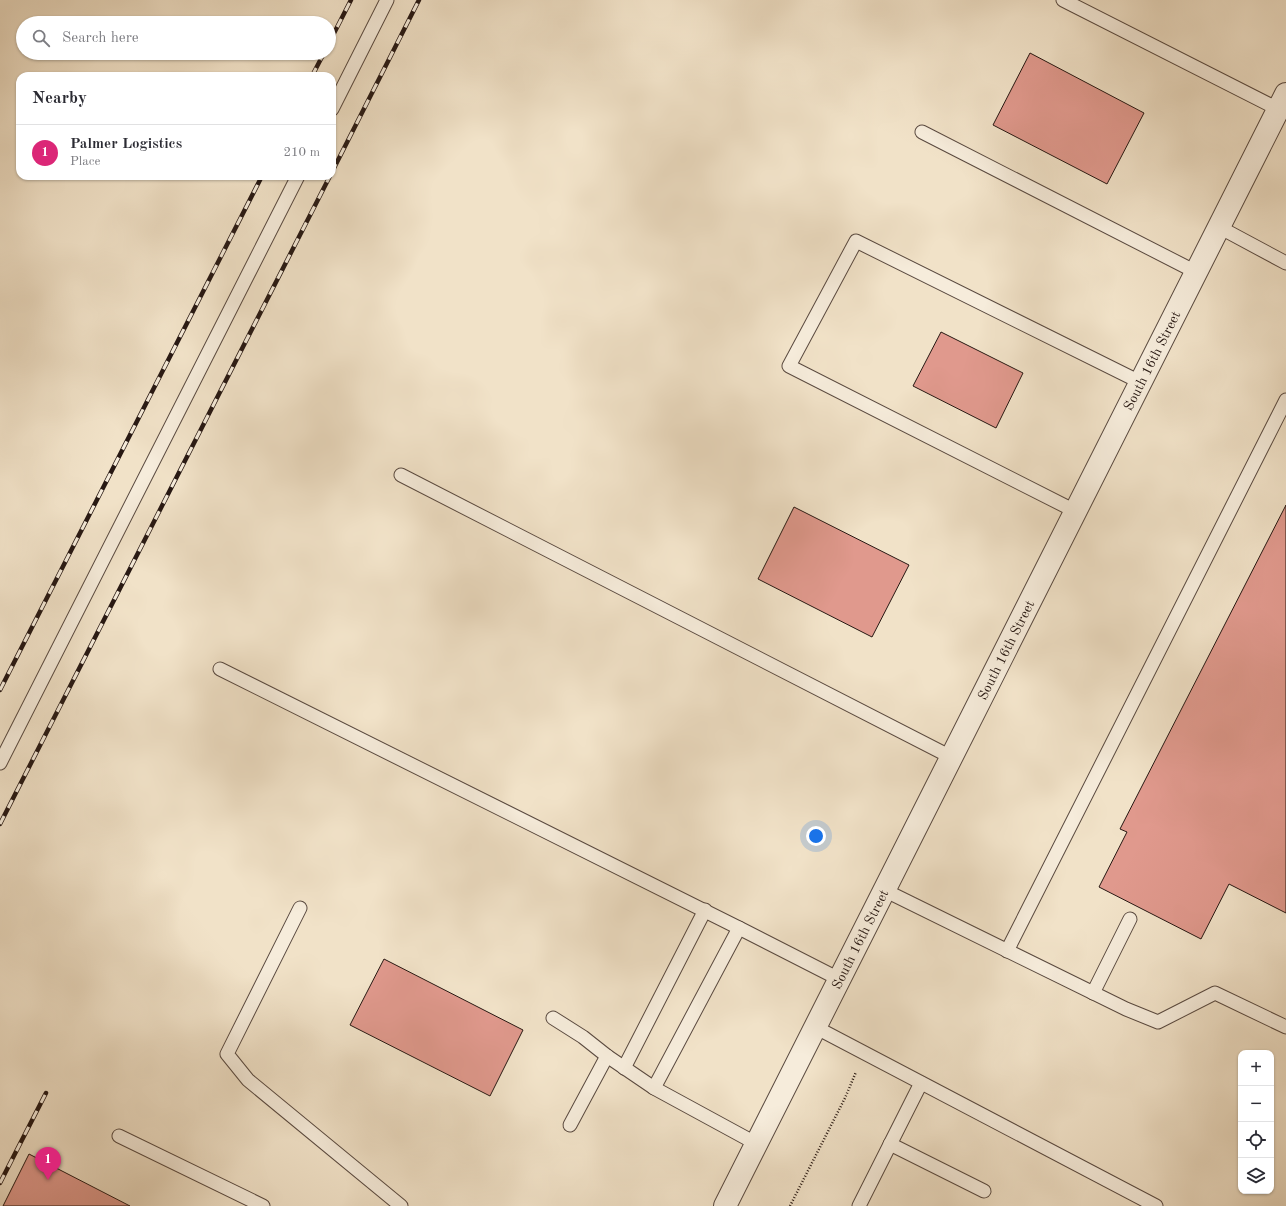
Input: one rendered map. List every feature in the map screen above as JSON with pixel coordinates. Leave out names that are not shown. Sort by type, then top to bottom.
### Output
[{"type":"street","name":"South 16th Street","points":[[725,1206],[1140,382],[1283,105]]},
{"type":"lane","points":[[336,101],[387,0]]},
{"type":"lane","points":[[1063,0],[1283,105]]},
{"type":"lane","points":[[922,132],[1196,272]]},
{"type":"lane","points":[[0,763],[296,180]]},
{"type":"lane","points":[[1219,227],[1286,263]]},
{"type":"lane","points":[[1075,511],[789,366],[856,241],[1140,382]]},
{"type":"lane","points":[[1007,951],[1286,400]]},
{"type":"lane","points":[[401,475],[951,757]]},
{"type":"lane","points":[[220,669],[705,910],[839,979]]},
{"type":"lane","points":[[884,890],[1093,993],[1158,1022],[1216,992],[1286,1027]]},
{"type":"lane","points":[[300,908],[227,1054],[248,1080],[400,1206]]},
{"type":"lane","points":[[624,1068],[705,910]]},
{"type":"lane","points":[[1093,993],[1130,919]]},
{"type":"lane","points":[[654,1088],[739,928]]},
{"type":"lane","points":[[552,1018],[583,1037],[607,1056],[654,1088],[757,1144]]},
{"type":"lane","points":[[815,1027],[1156,1206]]},
{"type":"lane","points":[[570,1125],[607,1056]]},
{"type":"lane","points":[[859,1206],[921,1082]]},
{"type":"lane","points":[[119,1136],[263,1206]]},
{"type":"lane","points":[[890,1144],[984,1191]]},
{"type":"path","points":[[790,1206],[845,1098],[865,1053]]},
{"type":"building","points":[[1030,53],[1144,113],[1107,184],[993,125]]},
{"type":"building","points":[[941,332],[1023,373],[996,428],[913,386]]},
{"type":"building","points":[[1286,505],[1286,913],[1229,884],[1201,939],[1099,887],[1127,832],[1120,829]]},
{"type":"building","points":[[794,507],[909,565],[872,637],[758,579]]},
{"type":"building","points":[[384,959],[523,1030],[490,1096],[350,1025]]},
{"type":"building","points":[[29,1154],[130,1206],[3,1206]]},
{"type":"railway","points":[[336,29],[351,0]]},
{"type":"railway","points":[[336,164],[419,0]]},
{"type":"railway","points":[[314,72],[320,60]]},
{"type":"railway","points":[[0,690],[260,180]]},
{"type":"railway","points":[[0,824],[328,180]]},
{"type":"railway","points":[[0,1183],[46,1093]]},
{"type":"place","name":"Palmer Logistics","points":[[48,1180]]}]
